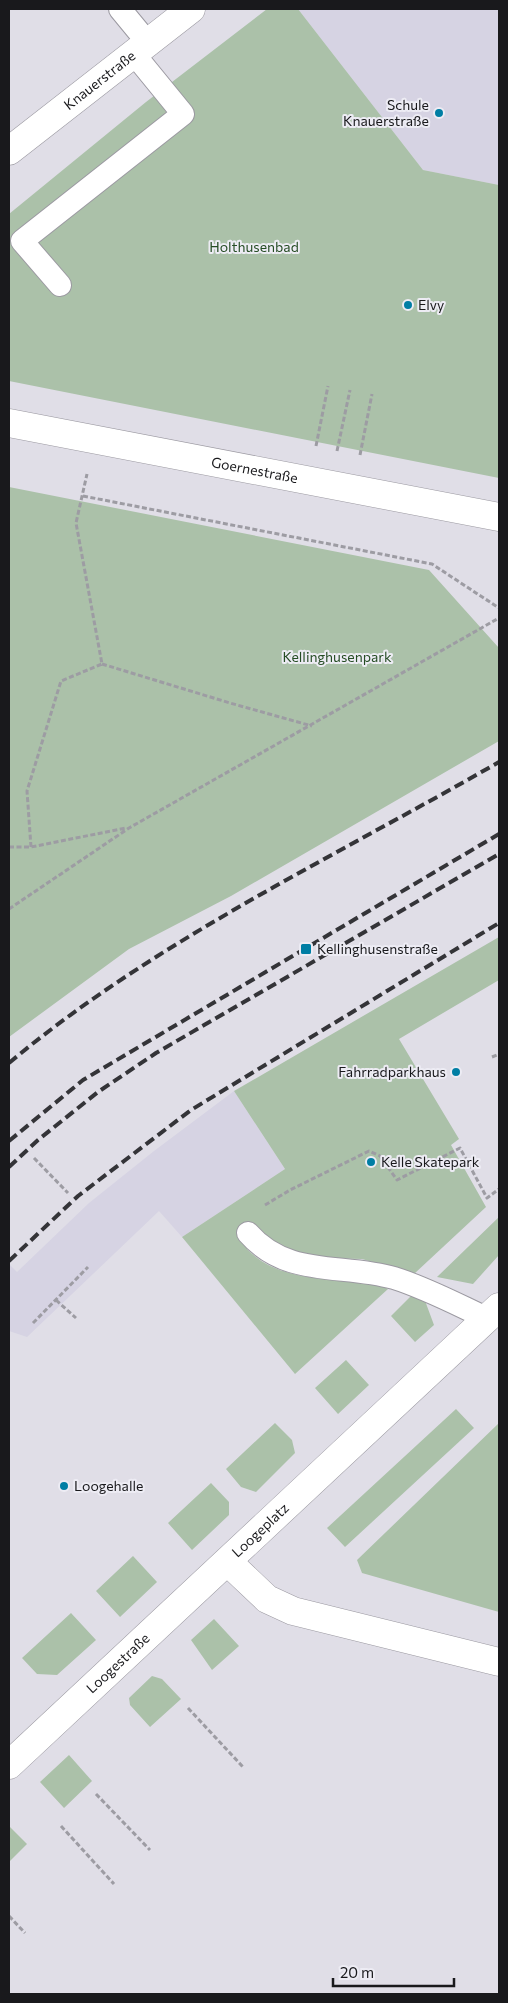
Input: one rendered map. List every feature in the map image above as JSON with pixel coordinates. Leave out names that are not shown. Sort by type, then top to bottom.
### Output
[{"type":"street","name":"Knauerstraße","points":[[9,151],[191,9]]},
{"type":"street","name":"Goernestraße","points":[[9,423],[499,517]]},
{"type":"street","name":"Loogeplatz","points":[[495,1308],[228,1562],[267,1599],[293,1611],[499,1662]]},
{"type":"street","name":"Loogestraße","points":[[9,1765],[228,1562]]},
{"type":"lane","points":[[60,285],[22,241],[183,114],[141,48],[120,9]]},
{"type":"lane","points":[[248,1233],[259,1246],[288,1261],[307,1266],[354,1269],[395,1279],[433,1293],[495,1308]]},
{"type":"path","points":[[315,450],[328,386]]},
{"type":"path","points":[[339,440],[350,390]]},
{"type":"path","points":[[362,445],[372,394]]},
{"type":"path","points":[[95,439],[76,523],[102,664]]},
{"type":"path","points":[[83,496],[432,564],[499,608]]},
{"type":"path","points":[[9,909],[129,828],[312,726],[499,618]]},
{"type":"path","points":[[31,847],[27,791],[61,681],[102,664],[312,726]]},
{"type":"path","points":[[9,847],[31,847],[129,828]]},
{"type":"path","points":[[492,1057],[499,1054]]},
{"type":"path","points":[[248,1233],[246,1220],[250,1215],[290,1190],[369,1151],[380,1156],[397,1180],[460,1148],[487,1198],[499,1189]]},
{"type":"path","points":[[34,1158],[68,1193]]},
{"type":"path","points":[[33,1323],[88,1267]]},
{"type":"path","points":[[56,1300],[76,1318]]},
{"type":"path","points":[[188,1708],[243,1767]]},
{"type":"path","points":[[96,1794],[150,1850]]},
{"type":"path","points":[[61,1826],[114,1884]]},
{"type":"path","points":[[9,1916],[25,1933]]},
{"type":"shaded area","name":"Schule Knauerstraße","points":[[298,9],[499,9],[499,185],[423,170]]},
{"type":"shaded area","points":[[234,1091],[285,1169],[182,1237],[159,1211],[27,1337],[9,1331],[9,1264],[17,1272],[89,1203]]},
{"type":"green space","name":"Holthusenbad","points":[[267,9],[298,9],[423,170],[499,185],[499,478],[9,381],[9,214],[146,102]]},
{"type":"green space","name":"Kellinghusenpark","points":[[9,487],[429,570],[499,648],[499,741],[231,896],[129,949],[9,1037]]},
{"type":"green space","points":[[499,937],[499,980],[399,1039],[459,1139],[451,1145],[486,1207],[414,1274],[362,1259],[318,1258],[290,1252],[266,1237],[247,1249],[269,1265],[293,1274],[320,1279],[368,1283],[388,1289],[295,1374],[182,1237],[285,1169],[234,1091]]},
{"type":"green space","points":[[499,1217],[499,1255],[473,1284],[437,1277]]},
{"type":"green space","points":[[412,1295],[424,1298],[434,1325],[415,1342],[391,1316]]},
{"type":"green space","points":[[346,1360],[369,1385],[338,1414],[315,1388]]},
{"type":"green space","points":[[456,1409],[474,1428],[345,1547],[327,1528]]},
{"type":"green space","points":[[275,1423],[292,1440],[295,1453],[256,1492],[241,1487],[226,1469]]},
{"type":"green space","points":[[499,1423],[499,1612],[362,1573],[357,1560]]},
{"type":"green space","points":[[211,1483],[229,1502],[229,1515],[192,1550],[168,1523]]},
{"type":"green space","points":[[133,1556],[157,1582],[120,1617],[96,1591]]},
{"type":"green space","points":[[71,1613],[96,1640],[57,1675],[37,1674],[22,1658]]},
{"type":"green space","points":[[214,1619],[239,1646],[212,1670],[191,1640]]},
{"type":"green space","points":[[152,1676],[162,1679],[181,1699],[150,1727],[130,1705],[129,1698]]},
{"type":"green space","points":[[69,1755],[92,1781],[64,1808],[40,1782]]},
{"type":"green space","points":[[9,1826],[27,1844],[9,1862]]},
{"type":"railway","points":[[9,1063],[65,1019],[123,978],[184,939],[499,762]]},
{"type":"railway","points":[[9,1141],[83,1080],[499,834]]},
{"type":"railway","points":[[9,1167],[38,1140],[98,1092],[156,1053],[499,854]]},
{"type":"railway","points":[[9,1261],[78,1196],[191,1110],[499,923]]},
{"type":"place","name":"Schule Knauerstraße","points":[[439,113]]},
{"type":"place","name":"Elvy","points":[[408,305]]},
{"type":"place","name":"Kellinghusenstraße","points":[[306,949]]},
{"type":"place","name":"Fahrradparkhaus","points":[[456,1072]]},
{"type":"place","name":"Kelle Skatepark","points":[[371,1162]]},
{"type":"place","name":"Loogehalle","points":[[64,1486]]}]
